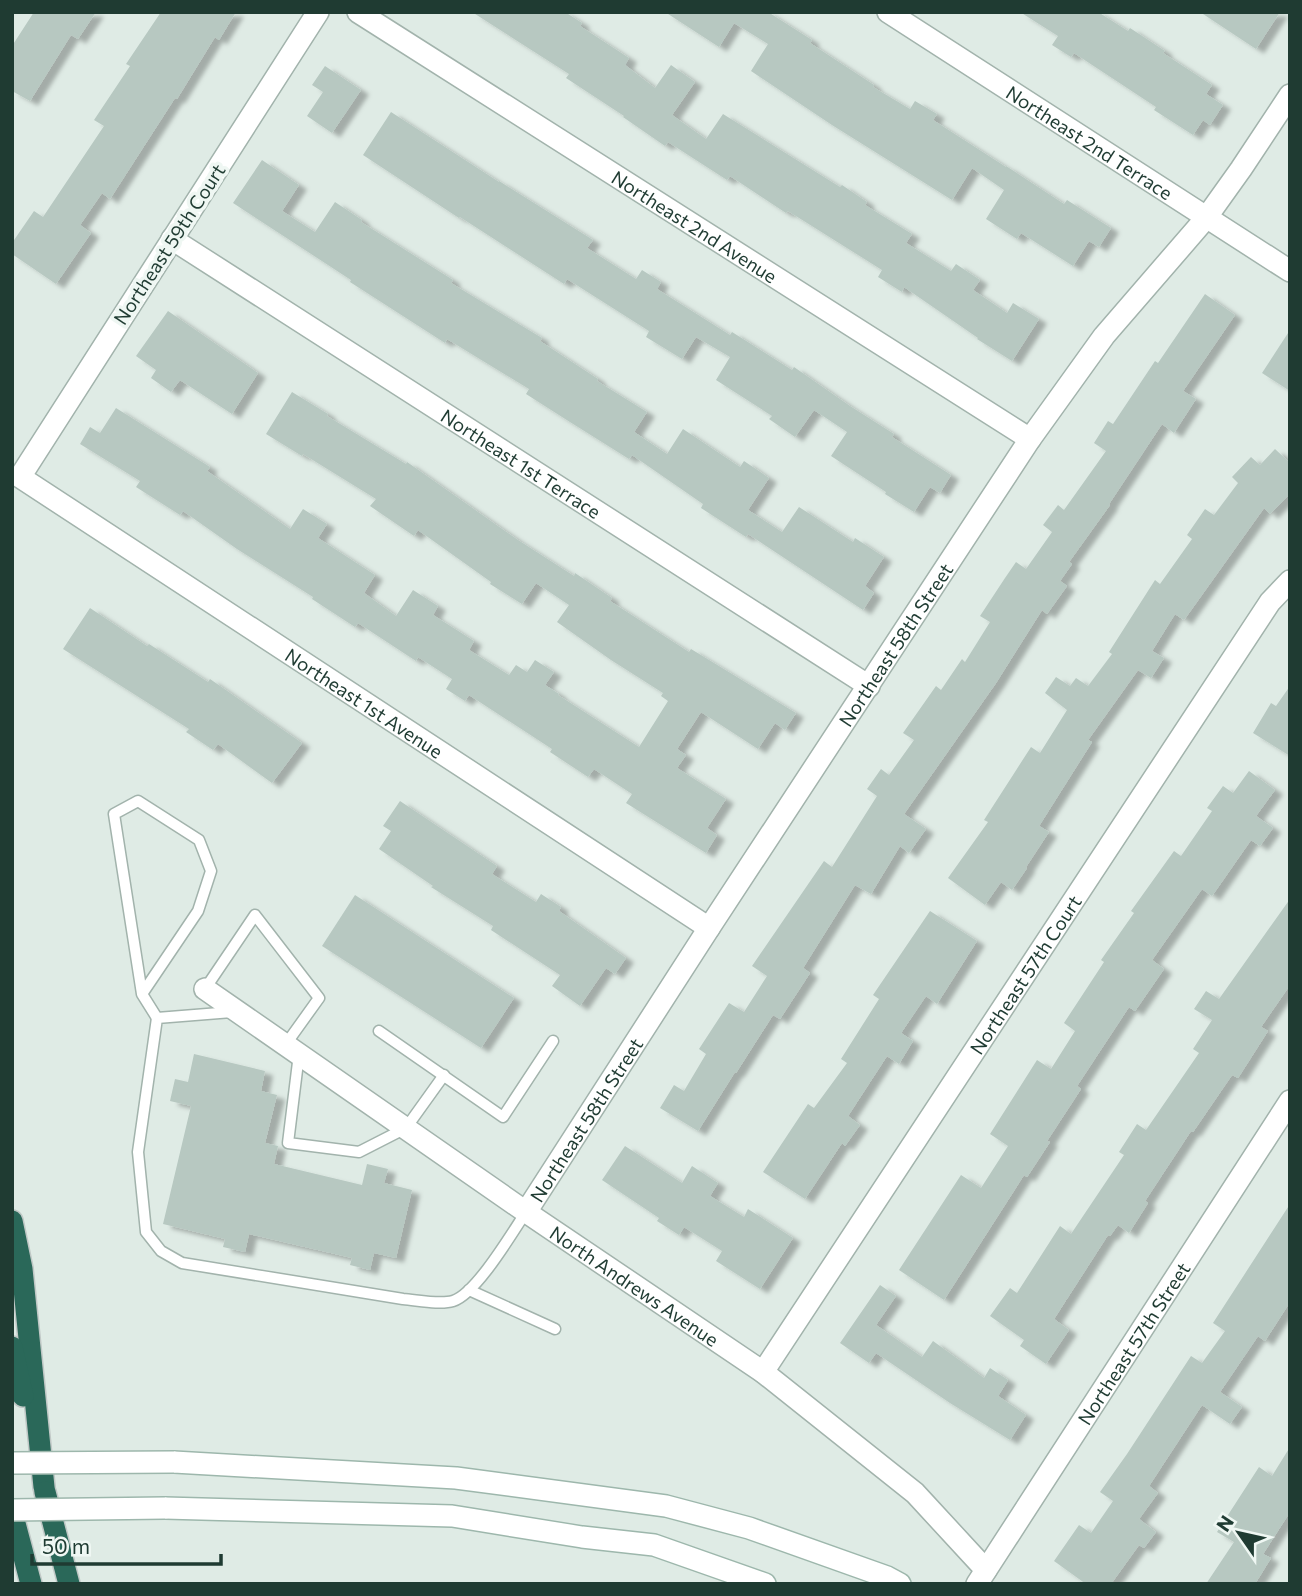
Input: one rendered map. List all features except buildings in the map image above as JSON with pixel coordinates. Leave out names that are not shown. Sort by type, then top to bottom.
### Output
[{"type":"highway","points":[[12,1221],[22,1269],[44,1487]]},
{"type":"highway","points":[[12,1347],[69,1584]]},
{"type":"highway","points":[[12,1511],[31,1584]]},
{"type":"street","name":"Northeast 59th Court","points":[[20,477],[318,12]]},
{"type":"street","name":"Northeast 2nd Avenue","points":[[358,12],[1030,439]]},
{"type":"street","name":"Northeast 2nd Terrace","points":[[888,12],[1290,271]]},
{"type":"street","name":"Northeast 58th Street","points":[[526,1212],[1030,439],[1104,336],[1206,218],[1290,95]]},
{"type":"street","name":"Northeast 1st Terrace","points":[[172,239],[869,686]]},
{"type":"street","name":"Northeast 1st Avenue","points":[[20,477],[709,928]]},
{"type":"street","name":"Northeast 57th Court","points":[[763,1372],[1270,602],[1290,581]]},
{"type":"street","name":"North Andrews Avenue","points":[[205,989],[526,1212],[763,1372],[915,1493],[981,1577]]},
{"type":"street","name":"Northeast 57th Street","points":[[981,1577],[1290,1101]]},
{"type":"street","points":[[12,1463],[174,1462],[456,1478],[666,1506],[749,1528],[900,1584]]},
{"type":"street","points":[[12,1511],[165,1508],[453,1516],[582,1537],[654,1545],[765,1584]]},
{"type":"lane","points":[[142,994],[198,911],[211,871],[200,840],[138,801],[114,814],[142,994],[157,1018],[138,1152],[146,1232],[160,1251],[182,1263],[413,1300],[454,1301],[484,1275],[526,1212]]},
{"type":"lane","points":[[205,989],[255,915],[319,998],[293,1049],[288,1143],[359,1152],[406,1128],[444,1075]]},
{"type":"lane","points":[[157,1018],[238,1011]]},
{"type":"lane","points":[[379,1031],[503,1117],[554,1041]]},
{"type":"lane","points":[[469,1290],[555,1329]]}]
